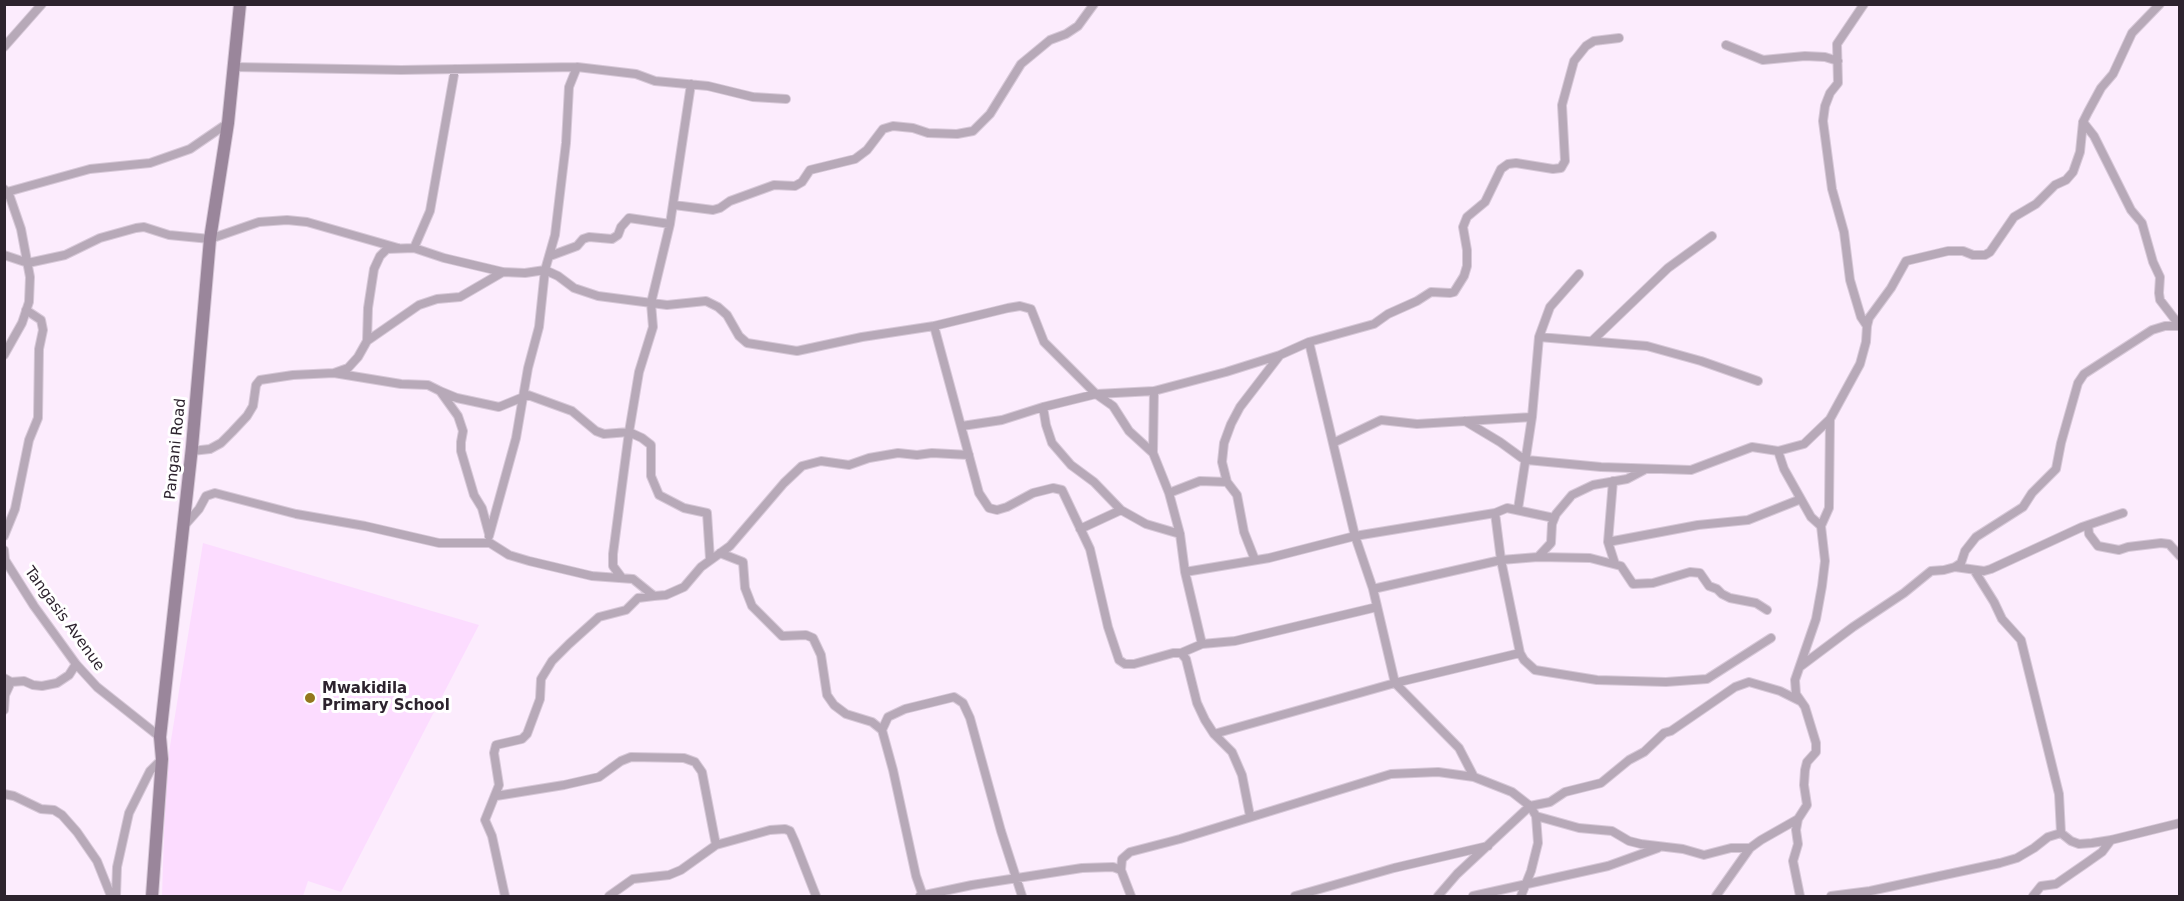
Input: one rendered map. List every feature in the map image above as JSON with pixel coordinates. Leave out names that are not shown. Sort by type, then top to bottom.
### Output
[{"type":"main road","name":"Pangani Road","points":[[152,897],[162,759],[160,737],[192,451],[210,239],[228,123],[240,4]]},
{"type":"street","points":[[4,47],[42,4]]},
{"type":"street","points":[[674,204],[713,210],[730,201],[774,185],[795,186],[802,182],[810,170],[855,159],[867,150],[884,129],[894,126],[913,128],[928,133],[957,134],[973,130],[990,114],[1021,64],[1050,40],[1078,26],[1094,4]]},
{"type":"street","points":[[1864,4],[1837,45],[1838,82],[1830,93],[1823,121],[1832,189],[1844,232],[1850,280],[1861,317],[1867,326]]},
{"type":"street","points":[[1465,421],[1527,460],[1601,467],[1691,470],[1752,447],[1778,452],[1804,444],[1830,419],[1860,364],[1869,318],[1891,288],[1906,261],[1948,251],[1963,251],[1980,256],[1990,252],[2014,218],[2036,204],[2055,185],[2066,180],[2073,172],[2080,152],[2084,122],[2101,87],[2113,74],[2132,33],[2160,4]]},
{"type":"street","points":[[962,426],[1002,420],[1096,394],[1154,391],[1280,355],[1309,342],[1374,324],[1388,314],[1431,292],[1454,292],[1467,266],[1463,226],[1467,217],[1485,202],[1501,169],[1508,164],[1561,168],[1565,160],[1562,105],[1574,61],[1586,46],[1594,41],[1619,38]]},
{"type":"street","points":[[1726,45],[1763,60],[1805,56],[1825,57],[1838,61]]},
{"type":"street","points":[[234,68],[577,68],[636,74],[656,81],[708,86],[753,97],[786,99]]},
{"type":"street","points":[[489,540],[516,438],[522,397],[539,327],[545,270],[555,236],[569,87],[577,68]]},
{"type":"street","points":[[414,248],[430,211],[455,69]]},
{"type":"street","points":[[622,578],[613,566],[613,554],[629,432],[639,372],[653,327],[651,303],[674,204],[691,84]]},
{"type":"street","points":[[1956,567],[1976,537],[2023,507],[2032,493],[2056,469],[2078,383],[2084,374],[2152,330],[2180,326],[2160,300],[2160,277],[2153,262],[2142,223],[2131,210],[2094,136],[2084,122]]},
{"type":"street","points":[[4,355],[22,323],[29,289],[28,263],[19,221],[6,190],[90,169],[150,163],[190,149],[228,123]]},
{"type":"street","points":[[550,256],[577,246],[583,239],[589,237],[612,239],[618,235],[629,218],[670,224]]},
{"type":"street","points":[[4,255],[28,263],[65,255],[100,238],[136,228],[144,227],[169,235],[210,239],[259,222],[287,220],[307,222],[398,248]]},
{"type":"street","points":[[1593,340],[1668,268],[1712,236]]},
{"type":"street","points":[[367,341],[368,308],[374,269],[380,256],[387,249],[398,248],[414,248],[444,258],[503,272],[525,273],[545,270],[574,288],[598,296],[679,305],[706,302],[718,307],[727,315],[739,336],[747,343],[797,351],[934,326],[1020,306],[1031,309],[1044,342],[1096,394],[1113,406],[1129,431],[1154,453]]},
{"type":"street","points":[[334,373],[348,368],[358,357],[367,341],[419,305],[437,299],[460,297],[503,272]]},
{"type":"street","points":[[1518,509],[1527,460],[1539,337],[1550,307],[1579,274]]},
{"type":"street","points":[[4,536],[15,509],[29,440],[38,418],[39,349],[43,330],[41,320],[26,310]]},
{"type":"street","points":[[934,326],[979,494],[989,508],[997,510],[1033,493],[1053,488],[1062,490],[1090,549],[1108,627],[1119,660],[1125,664],[1181,653],[1202,644],[1235,641],[1377,607]]},
{"type":"street","points":[[1539,337],[1647,346],[1701,361],[1758,381]]},
{"type":"street","points":[[1309,342],[1355,536],[1373,589],[1395,683],[1459,748],[1474,777]]},
{"type":"street","points":[[1255,560],[1244,532],[1237,495],[1227,482],[1222,462],[1224,443],[1240,407],[1280,355]]},
{"type":"street","points":[[192,451],[210,449],[232,432],[253,406],[256,385],[261,380],[293,375],[334,373],[401,384],[428,385],[457,398],[499,407],[528,395],[572,411],[604,435],[629,432],[651,445],[651,476],[659,495],[684,508],[702,510],[707,513],[710,559]]},
{"type":"street","points":[[440,391],[458,416],[463,431],[461,452],[471,486],[482,508],[489,540]]},
{"type":"street","points":[[1154,391],[1154,453],[1169,492],[1180,534],[1185,572],[1202,644]]},
{"type":"street","points":[[1043,407],[1052,443],[1071,465],[1094,482],[1121,510],[1146,524],[1180,534]]},
{"type":"street","points":[[1333,443],[1381,420],[1417,424],[1532,417]]},
{"type":"street","points":[[1800,897],[1793,861],[1798,844],[1796,831],[1798,819],[1807,805],[1804,785],[1805,770],[1807,762],[1815,752],[1816,743],[1805,707],[1796,694],[1794,680],[1816,620],[1822,586],[1825,561],[1821,526],[1829,508],[1830,419]]},
{"type":"street","points":[[1778,452],[1784,469],[1810,517],[1821,526]]},
{"type":"street","points":[[506,897],[492,836],[485,820],[499,785],[494,748],[502,742],[522,739],[527,734],[540,699],[541,679],[552,661],[599,617],[626,610],[638,598],[666,595],[684,586],[710,559],[730,546],[784,483],[802,466],[821,461],[849,465],[869,458],[898,453],[969,455]]},
{"type":"street","points":[[1538,557],[1551,543],[1554,518],[1572,495],[1593,485],[1627,479],[1647,469]]},
{"type":"street","points":[[1169,492],[1200,481],[1227,482]]},
{"type":"street","points":[[1613,481],[1608,542],[1615,564]]},
{"type":"street","points":[[183,527],[199,509],[206,496],[215,493],[296,514],[365,526],[439,543],[489,540],[509,555],[529,561],[592,576],[633,579],[654,596]]},
{"type":"street","points":[[1608,542],[1698,525],[1748,520],[1801,499]]},
{"type":"street","points":[[1185,572],[1255,560],[1355,536],[1494,513],[1507,508],[1554,518]]},
{"type":"street","points":[[1080,529],[1121,510]]},
{"type":"street","points":[[1494,513],[1520,652],[1524,660],[1535,670],[1598,680],[1666,682],[1707,679],[1771,638]]},
{"type":"street","points":[[1801,666],[1904,593],[1931,571],[1956,567],[1984,571],[2003,565],[2060,536],[2123,513]]},
{"type":"street","points":[[2088,525],[2089,534],[2098,546],[2119,550],[2162,543],[2169,544],[2180,556]]},
{"type":"street","points":[[4,550],[4,560]]},
{"type":"street","points":[[720,553],[742,562],[745,588],[752,606],[782,636],[806,635],[813,638],[821,655],[827,695],[834,705],[846,714],[872,723],[882,730],[922,896],[1082,868],[1113,867],[1120,870]]},
{"type":"street","points":[[1373,589],[1501,560],[1538,557],[1590,558],[1621,566],[1633,584],[1653,583],[1690,573],[1700,573],[1709,586],[1722,594],[1730,598],[1756,603],[1767,610]]},
{"type":"street","name":"Tangasis Avenue","points":[[4,560],[76,664],[97,687],[160,737]]},
{"type":"street","points":[[1974,570],[2002,619],[2021,640],[2059,794],[2061,833],[2079,844],[2111,840],[2180,823]]},
{"type":"street","points":[[1214,734],[1395,683],[1520,652]]},
{"type":"street","points":[[1181,653],[1186,659],[1197,703],[1205,720],[1214,734],[1232,752],[1242,775],[1250,816]]},
{"type":"street","points":[[4,710],[8,680],[24,681],[33,686],[42,687],[57,683],[69,675],[76,664]]},
{"type":"street","points":[[1438,897],[1457,874],[1530,806],[1550,802],[1565,792],[1601,783],[1629,760],[1644,752],[1664,733],[1736,687],[1749,682],[1780,691],[1801,701]]},
{"type":"street","points":[[882,730],[888,717],[905,709],[954,698],[963,703],[970,718],[1022,897]]},
{"type":"street","points":[[496,796],[599,777],[621,761],[631,757],[684,758],[695,762],[702,772],[716,845]]},
{"type":"street","points":[[113,897],[129,813],[150,771],[162,759]]},
{"type":"street","points":[[1131,897],[1120,870],[1122,859],[1130,852],[1180,839],[1391,774],[1438,772],[1474,777],[1512,792],[1530,806],[1536,816],[1538,843],[1521,897]]},
{"type":"street","points":[[4,794],[14,796],[41,809],[54,810],[62,815],[97,861],[113,897]]},
{"type":"street","points":[[1536,816],[1579,828],[1612,831],[1629,841],[1683,849],[1704,855],[1731,848],[1750,848]]},
{"type":"street","points":[[1716,897],[1750,848],[1798,819]]},
{"type":"street","points":[[609,897],[633,879],[669,875],[681,870],[716,845],[770,830],[785,829],[790,831],[816,897]]},
{"type":"street","points":[[1831,897],[1870,891],[2000,863],[2017,858],[2048,837],[2061,833]]},
{"type":"street","points":[[2034,897],[2041,886],[2060,882],[2102,852],[2111,840]]},
{"type":"street","points":[[1294,897],[1394,868],[1488,846]]},
{"type":"street","points":[[1473,897],[1608,866],[1661,847]]},
{"type":"shaded area","name":"Mwakidila Primary School","points":[[203,543],[479,625],[341,892],[308,881],[303,896],[162,896],[166,771]]},
{"type":"place","name":"Mwakidila Primary School","points":[[310,698]]}]
